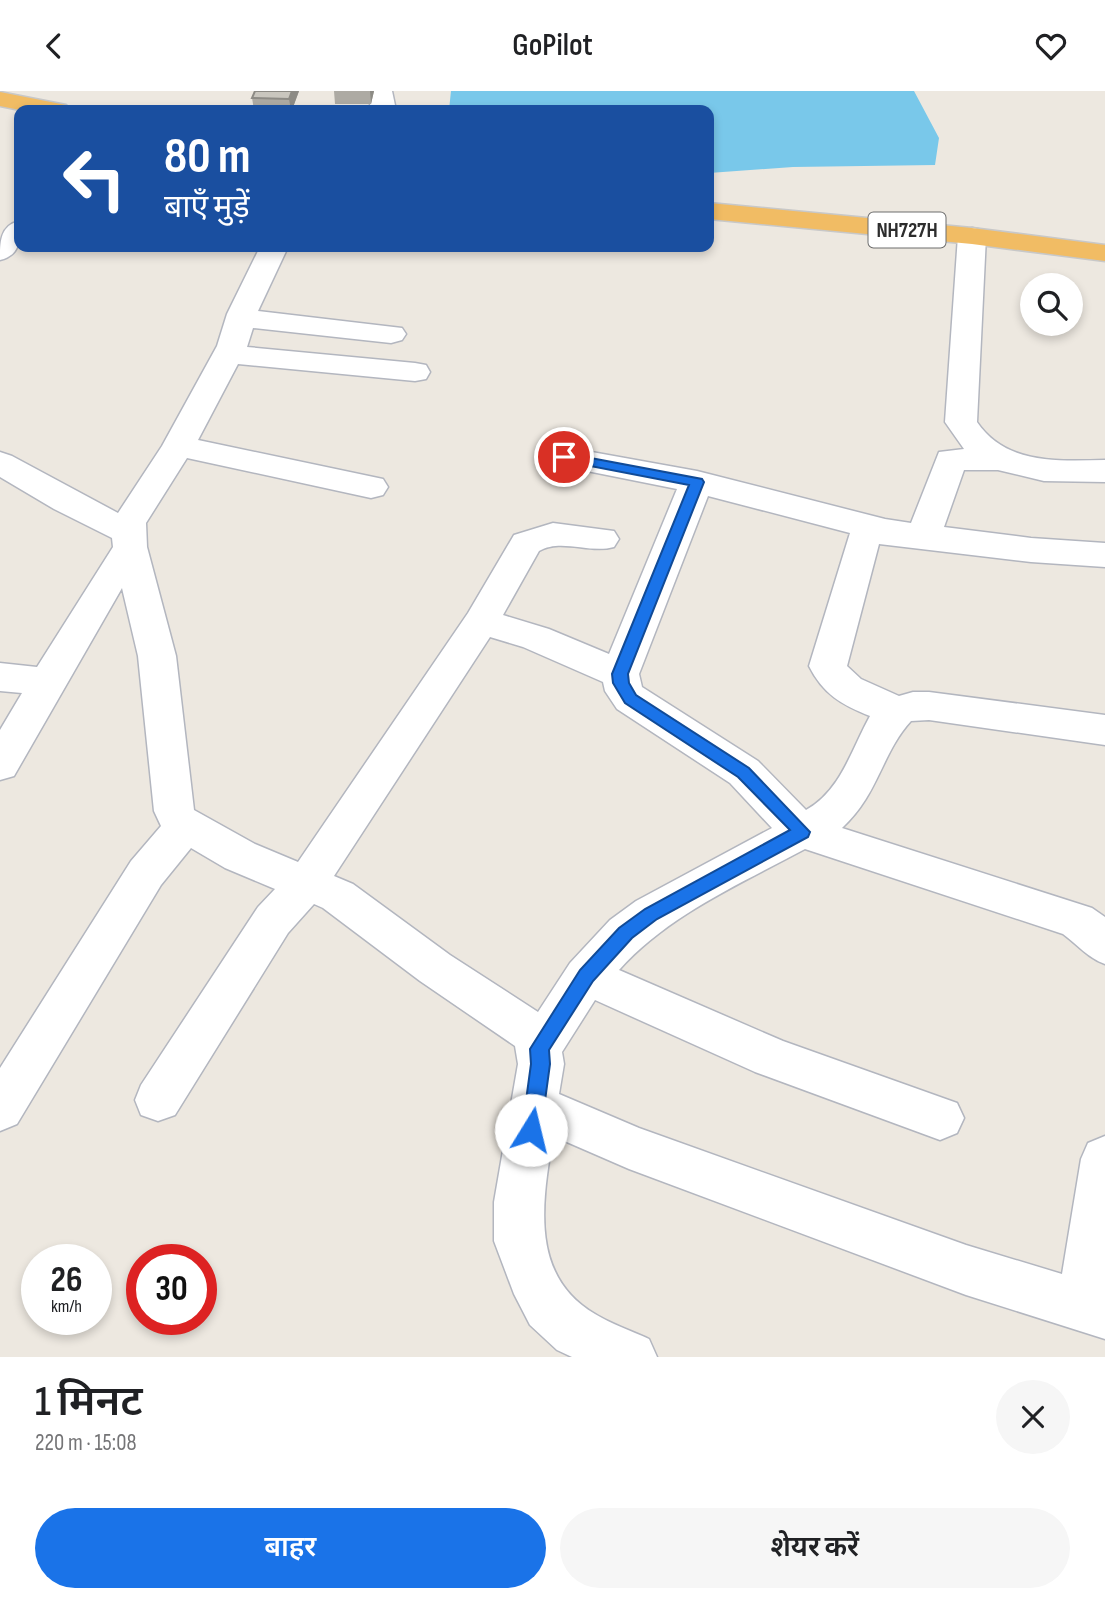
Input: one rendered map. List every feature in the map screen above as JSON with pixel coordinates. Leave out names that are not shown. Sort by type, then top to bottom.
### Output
[{"type":"highway","points":[[0,99],[31,105]]},
{"type":"highway","name":"NH727H","points":[[714,211],[972,236],[1105,253]]},
{"type":"street","points":[[0,252],[14,235]]},
{"type":"street","points":[[972,236],[961,422],[969,439],[997,460]]},
{"type":"street","points":[[272,252],[234,336],[178,446],[131,516],[130,540],[157,656],[170,800],[178,820],[240,856],[338,896],[435,968],[513,1017],[533,1033],[541,1064],[519,1202],[519,1241],[532,1276],[548,1307],[575,1332],[631,1357]]},
{"type":"street","points":[[234,336],[391,334]]},
{"type":"street","points":[[234,336],[415,372]]},
{"type":"street","points":[[178,446],[371,487]]},
{"type":"street","points":[[564,457],[697,482],[885,531]]},
{"type":"street","points":[[924,535],[951,459],[997,460],[1018,466],[1105,471]]},
{"type":"street","points":[[0,463],[130,540]]},
{"type":"street","points":[[697,482],[620,674],[624,691],[630,699],[732,763],[802,832],[1077,921],[1095,934],[1105,946]]},
{"type":"street","points":[[897,711],[841,685],[831,677],[828,666],[866,535],[873,531],[885,531],[1031,550],[1105,555]]},
{"type":"street","points":[[158,1100],[273,920],[307,883],[481,622],[526,543],[532,538],[552,534],[602,539]]},
{"type":"street","points":[[0,765],[130,540]]},
{"type":"street","points":[[481,622],[527,634],[620,674]]},
{"type":"street","points":[[0,677],[47,682]]},
{"type":"street","points":[[539,1049],[586,976],[625,933],[651,914],[825,819],[844,802],[860,777],[885,724],[897,711],[913,706],[929,706],[1105,730]]},
{"type":"street","points":[[0,1109],[146,873],[186,825]]},
{"type":"street","points":[[586,976],[771,1057],[940,1118]]},
{"type":"street","points":[[536,1106],[629,1147],[966,1270],[1094,1310],[1105,1159]]},
{"type":"water","points":[[451,91],[914,91],[939,138],[935,165],[793,167],[714,173],[714,105],[450,105]]},
{"type":"building","points":[[255,91],[292,91],[289,99],[252,98]]},
{"type":"route","points":[[531,1130],[541,1064],[539,1049],[586,976],[625,933],[651,914],[802,832],[744,772],[630,699],[621,683],[620,674],[697,482],[564,457]]}]
